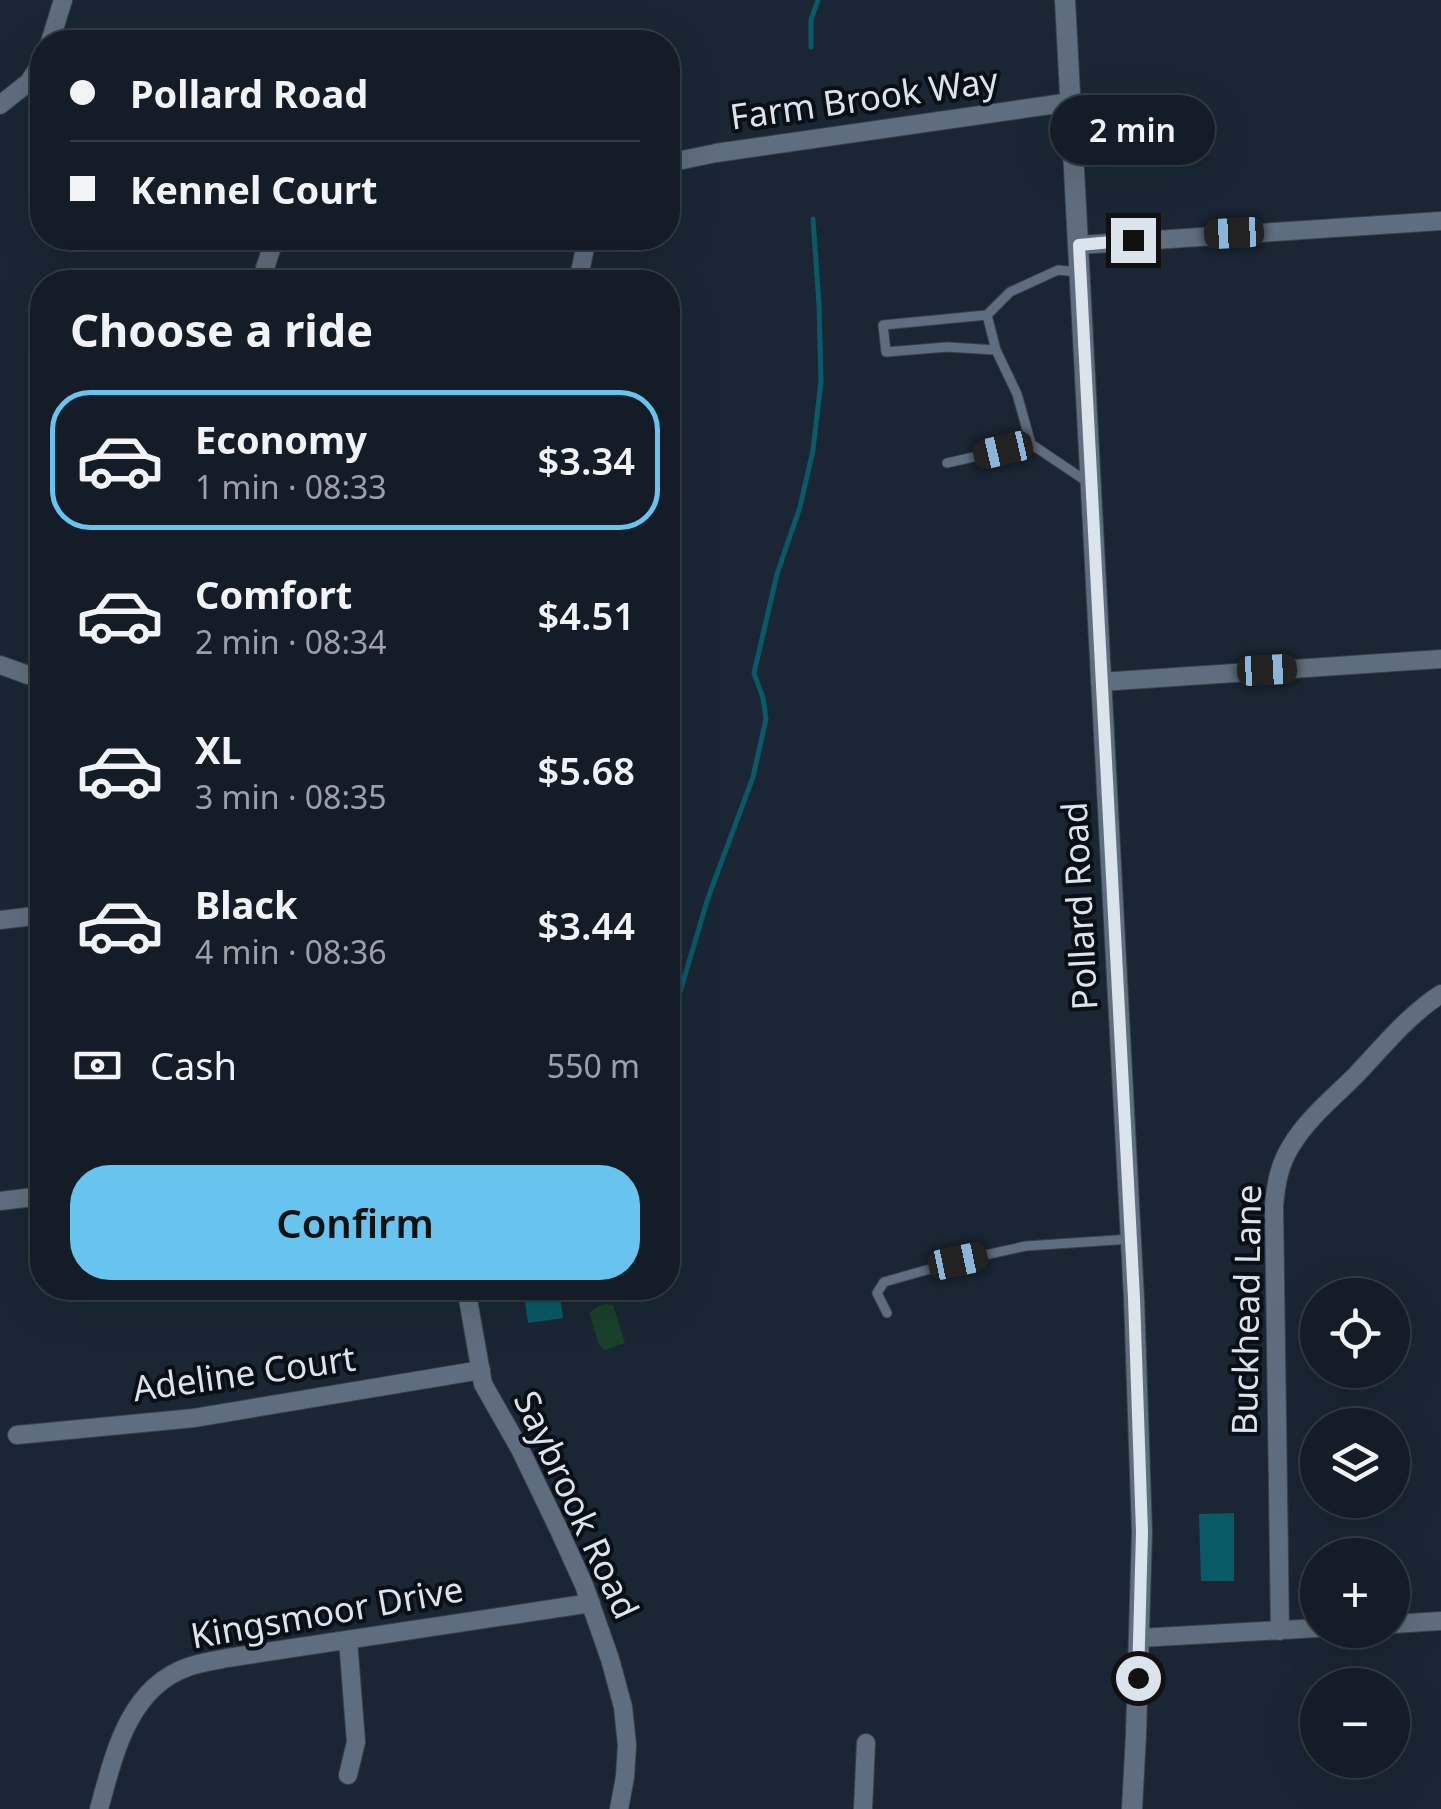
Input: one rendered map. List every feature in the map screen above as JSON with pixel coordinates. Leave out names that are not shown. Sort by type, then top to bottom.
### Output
[{"type":"street","points":[[54,30],[64,0]]},
{"type":"street","name":"Pollard Road","points":[[1065,0],[1131,1239],[1142,1532],[1132,1809]]},
{"type":"street","points":[[0,105],[22,90],[30,79]]},
{"type":"street","name":"Farm Brook Way","points":[[680,160],[1071,102]]},
{"type":"street","points":[[1079,245],[1441,221]]},
{"type":"street","points":[[1100,682],[1441,659]]},
{"type":"street","points":[[0,665],[30,675]]},
{"type":"street","points":[[0,920],[30,916]]},
{"type":"street","name":"Buckhead Lane","points":[[1280,1630],[1276,1182],[1282,1162],[1308,1123],[1441,994]]},
{"type":"street","points":[[0,1200],[30,1197]]},
{"type":"street","name":"Saybrook Road","points":[[468,1300],[483,1384],[544,1498],[584,1585],[610,1659],[623,1707],[627,1745],[619,1809]]},
{"type":"street","name":"Adeline Court","points":[[17,1435],[194,1418],[480,1370]]},
{"type":"street","name":"Kingsmoor Drive","points":[[98,1809],[114,1753],[144,1696],[187,1667],[591,1603]]},
{"type":"street","points":[[1410,1623],[1441,1621]]},
{"type":"street","points":[[1139,1638],[1300,1629]]},
{"type":"street","points":[[348,1640],[356,1742],[348,1775]]},
{"type":"street","points":[[863,1809],[866,1743]]},
{"type":"lane","points":[[996,350],[886,352],[883,326],[987,315],[1010,292],[1058,270],[1080,273]]},
{"type":"lane","points":[[987,315],[996,350],[1018,394],[1031,444],[1090,484]]},
{"type":"lane","points":[[947,462],[1031,444]]},
{"type":"lane","points":[[887,1313],[878,1293],[884,1282],[1026,1246],[1131,1239]]},
{"type":"green space","points":[[605,1304],[613,1305],[625,1343],[605,1350],[599,1344],[589,1313]]},
{"type":"water","points":[[525,1300],[561,1300],[563,1318],[528,1323]]},
{"type":"water","points":[[1234,1513],[1234,1581],[1201,1581],[1199,1514]]},
{"type":"waterway","points":[[811,47],[811,20],[818,0]]},
{"type":"waterway","points":[[680,992],[708,898],[753,777],[766,719],[754,673],[777,574],[800,507],[813,450],[821,381],[813,219]]},
{"type":"route","points":[[1133,240],[1079,245],[1134,1298],[1142,1532],[1138,1678]]}]
